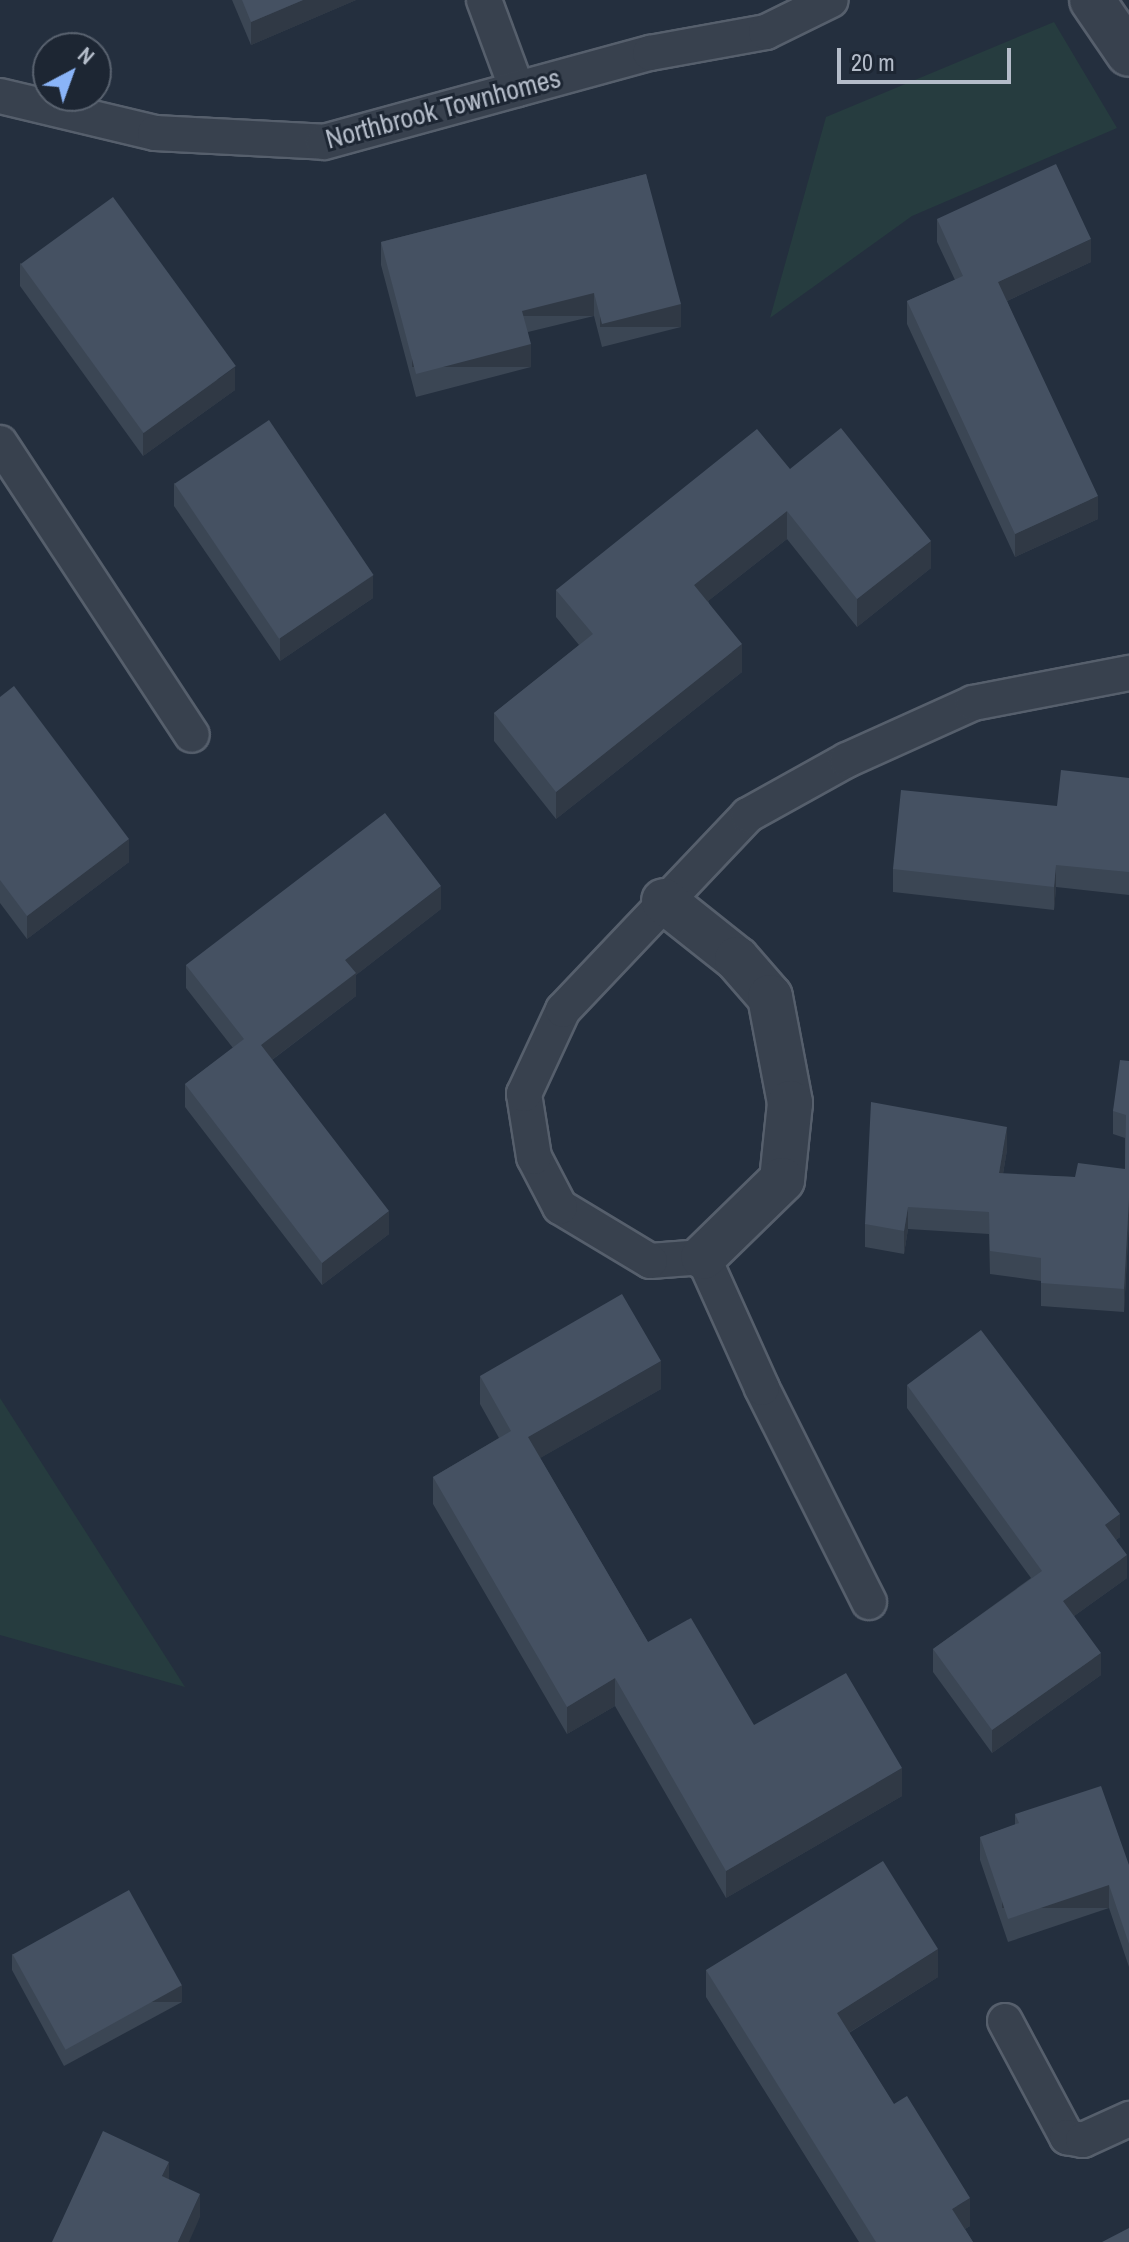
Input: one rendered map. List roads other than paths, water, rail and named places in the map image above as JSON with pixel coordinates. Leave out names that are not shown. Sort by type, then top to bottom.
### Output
[{"type":"street","points":[[1092,0],[1129,54]]},
{"type":"street","points":[[664,901],[737,959],[770,997],[790,1103],[782,1180],[703,1257]]},
{"type":"lane","points":[[484,0],[517,89]]},
{"type":"lane","name":"Northbrook Townhomes","points":[[0,96],[155,133],[324,142],[650,53],[766,32],[831,0]]},
{"type":"lane","points":[[0,443],[192,735]]},
{"type":"lane","points":[[869,1602],[762,1388],[703,1257],[650,1261],[560,1207],[534,1157],[524,1094],[563,1010],[748,815],[847,760],[973,703],[1129,673]]},
{"type":"lane","points":[[1005,2021],[1067,2137],[1083,2140],[1129,2119]]}]
